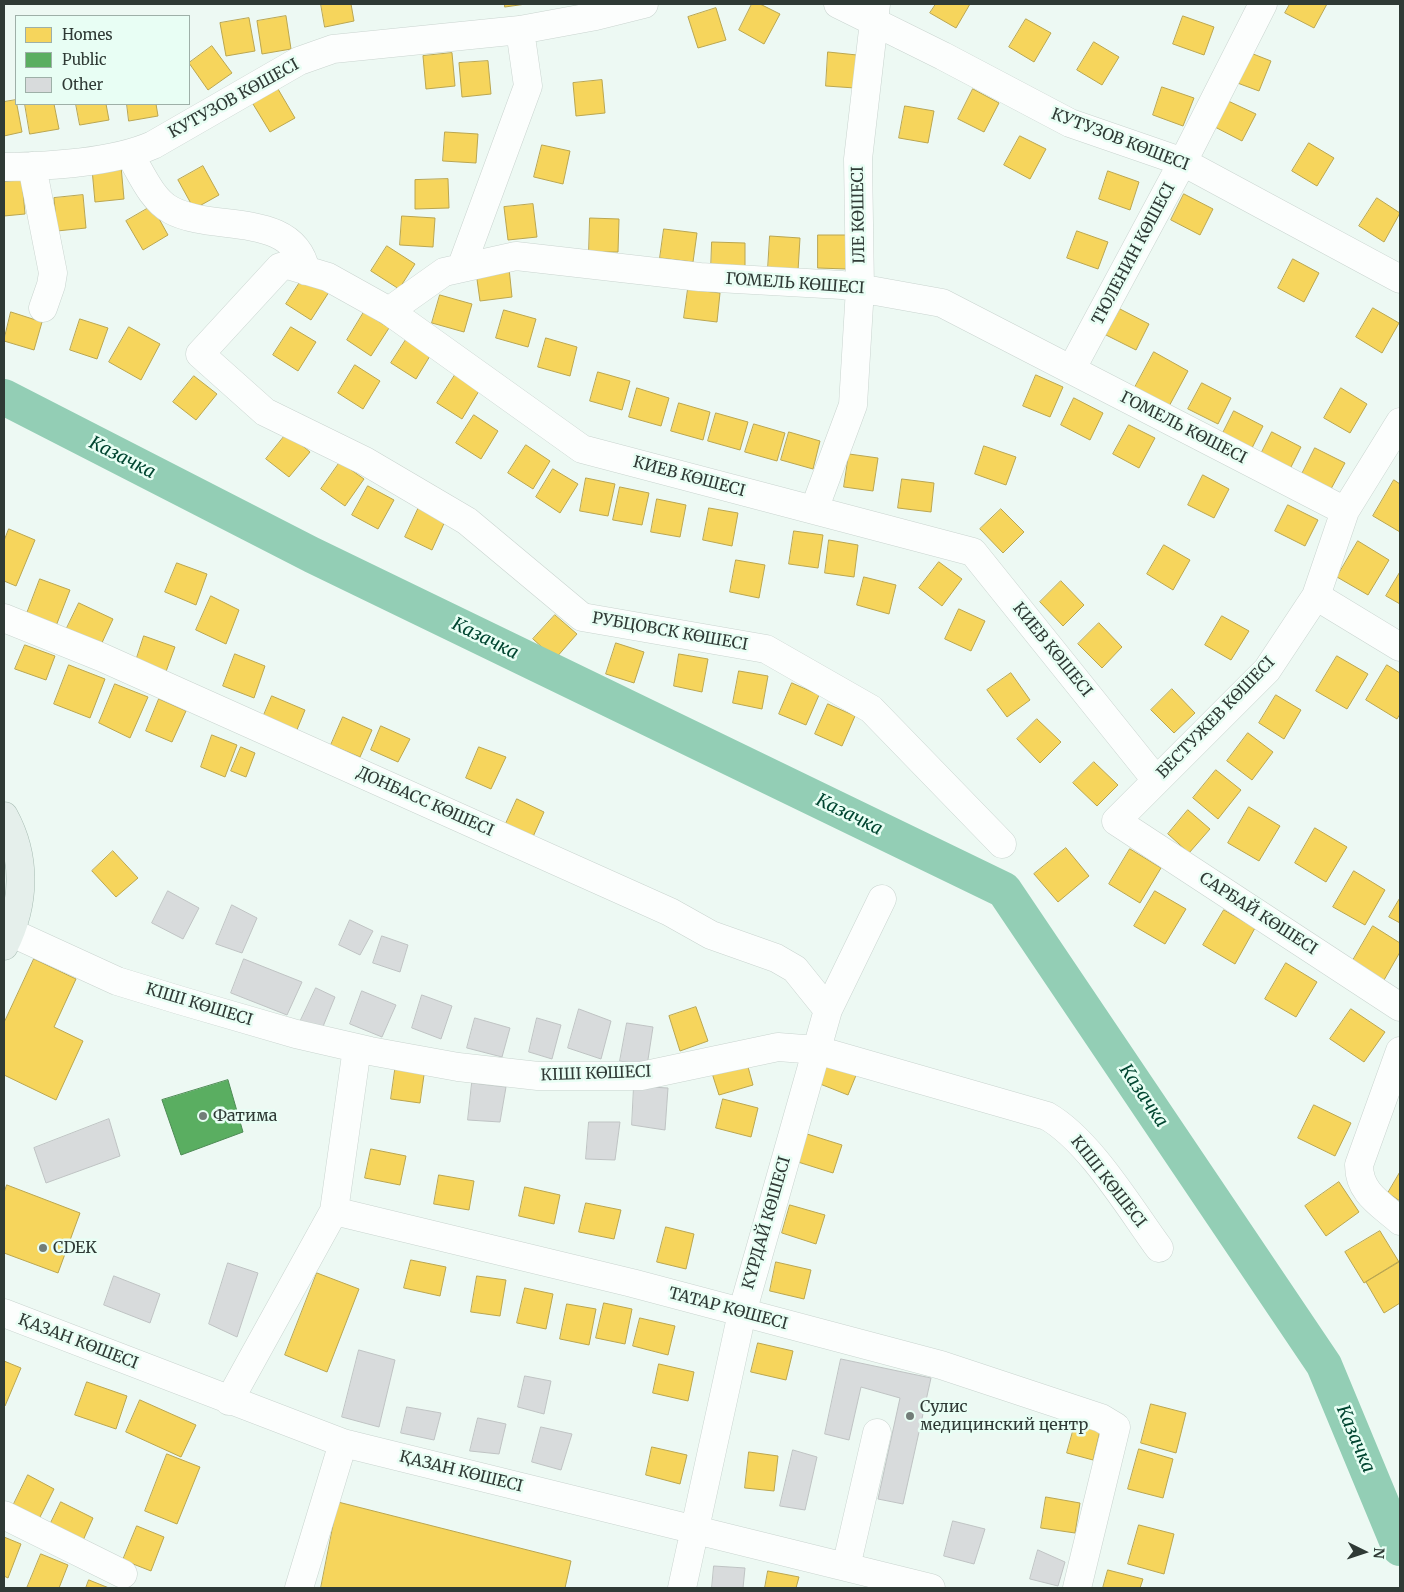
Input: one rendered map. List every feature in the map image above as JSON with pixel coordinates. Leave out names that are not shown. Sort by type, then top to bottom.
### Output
[{"type":"main road","points":[[4,816],[18,851],[21,873],[20,896],[7,939]]},
{"type":"street","name":"КУТУЗОВ КӨШЕСІ","points":[[4,167],[32,166],[130,155],[153,145],[299,61],[333,50],[520,30],[596,16],[644,4]]},
{"type":"street","name":"КУТУЗОВ КӨШЕСІ","points":[[838,4],[875,12],[1070,123],[1183,162],[1400,279]]},
{"type":"street","name":"ТЮЛЕНИН КӨШЕСІ","points":[[1071,370],[1183,162],[1263,4]]},
{"type":"street","name":"ІЛЕ КӨШЕСІ","points":[[814,510],[853,405],[860,288],[858,159],[875,12]]},
{"type":"street","points":[[461,268],[528,86],[520,30]]},
{"type":"street","points":[[130,155],[158,200],[171,210],[221,223],[269,229],[283,237],[296,250],[304,261],[306,270]]},
{"type":"street","points":[[32,166],[53,273],[52,285],[43,308]]},
{"type":"street","name":"ГОМЕЛЬ КӨШЕСІ","points":[[389,311],[444,272],[516,256],[700,277],[842,285],[942,303],[1345,511]]},
{"type":"street","name":"КИЕВ КӨШЕСІ","points":[[200,354],[280,267],[288,265],[328,277],[389,311],[582,449],[973,552],[1156,780]]},
{"type":"street","name":"РУБЦОВСК КӨШЕСІ","points":[[200,354],[265,412],[365,461],[467,521],[582,617],[766,649],[870,709],[1002,844]]},
{"type":"street","name":"БЕСТУЖЕВ КӨШЕСІ","points":[[1116,821],[1267,670],[1316,596],[1345,511],[1400,422]]},
{"type":"street","points":[[1316,596],[1400,647]]},
{"type":"street","name":"ДОНБАСС КӨШЕСІ","points":[[4,618],[164,685],[661,908],[711,935],[776,958],[796,969],[828,1010]]},
{"type":"street","name":"САРБАЙ КӨШЕСІ","points":[[1116,821],[1400,1007]]},
{"type":"street","name":"КҮРДАЙ КӨШЕСІ","points":[[682,1588],[742,1312],[828,1010],[882,899]]},
{"type":"street","name":"КІШІ КӨШЕСІ","points":[[7,939],[117,981],[296,1034],[458,1068],[538,1076],[641,1076],[778,1046],[817,1050],[1047,1116],[1062,1125],[1083,1146],[1159,1248]]},
{"type":"street","points":[[229,1401],[334,1211],[357,1048]]},
{"type":"street","points":[[1400,1051],[1359,1165],[1359,1179],[1365,1190],[1400,1220]]},
{"type":"street","name":"ТАТАР КӨШЕСІ","points":[[334,1211],[632,1283],[941,1365],[1101,1418],[1116,1427],[1078,1588]]},
{"type":"street","name":"ҚАЗАН КӨШЕСІ","points":[[4,1313],[229,1401],[343,1443],[931,1588]]},
{"type":"street","points":[[846,1567],[877,1433]]},
{"type":"street","points":[[299,1588],[343,1443]]},
{"type":"street","points":[[4,1514],[123,1574]]},
{"type":"building: Homes","points":[[321,4],[351,4],[354,21],[325,27]]},
{"type":"building: Homes","points":[[505,4],[526,4],[505,7]]},
{"type":"building: Homes","points":[[752,4],[760,4],[780,14],[764,44],[739,30]]},
{"type":"building: Homes","points":[[936,4],[970,4],[956,28],[930,13]]},
{"type":"building: Homes","points":[[1290,4],[1327,4],[1314,28],[1285,13]]},
{"type":"building: Homes","points":[[716,8],[726,40],[698,48],[688,17]]},
{"type":"building: Homes","points":[[286,16],[291,49],[262,54],[257,21]]},
{"type":"building: Homes","points":[[1183,16],[1214,27],[1204,55],[1173,44]]},
{"type":"building: Homes","points":[[249,18],[255,51],[226,56],[220,23]]},
{"type":"building: Homes","points":[[1026,19],[1051,33],[1034,62],[1009,47]]},
{"type":"building: Homes","points":[[1094,42],[1119,57],[1102,85],[1077,70]]},
{"type":"building: Homes","points":[[212,46],[232,73],[208,90],[190,62]]},
{"type":"building: Homes","points":[[1243,50],[1271,61],[1259,91],[1232,81]]},
{"type":"building: Homes","points":[[828,52],[857,55],[855,88],[826,86]]},
{"type":"building: Homes","points":[[452,53],[455,86],[426,89],[423,56]]},
{"type":"building: Homes","points":[[488,61],[491,94],[462,97],[459,63]]},
{"type":"building: Homes","points":[[602,80],[605,113],[576,116],[573,83]]},
{"type":"building: Homes","points":[[1162,87],[1194,98],[1183,126],[1153,115]]},
{"type":"building: Homes","points":[[278,89],[295,118],[270,132],[253,104]]},
{"type":"building: Homes","points":[[973,89],[999,103],[984,132],[958,119]]},
{"type":"building: Homes","points":[[15,100],[22,132],[4,136],[4,102]]},
{"type":"building: Homes","points":[[1226,100],[1256,114],[1242,141],[1213,126]]},
{"type":"building: Homes","points":[[25,105],[54,105],[59,129],[30,134]]},
{"type":"building: Homes","points":[[76,105],[106,105],[109,120],[80,125]]},
{"type":"building: Homes","points":[[127,105],[156,105],[158,116],[129,121]]},
{"type":"building: Homes","points":[[905,106],[934,111],[928,143],[899,138]]},
{"type":"building: Homes","points":[[445,132],[478,134],[476,163],[443,161]]},
{"type":"building: Homes","points":[[1020,136],[1046,149],[1030,179],[1004,165]]},
{"type":"building: Homes","points":[[1309,143],[1334,158],[1317,186],[1292,171]]},
{"type":"building: Homes","points":[[542,145],[570,151],[563,184],[534,177]]},
{"type":"building: Homes","points":[[121,166],[124,199],[95,202],[92,169]]},
{"type":"building: Homes","points":[[203,166],[219,195],[194,209],[178,180]]},
{"type":"building: Homes","points":[[1108,171],[1139,182],[1130,210],[1099,199]]},
{"type":"building: Homes","points":[[448,179],[449,208],[415,209],[415,180]]},
{"type":"building: Homes","points":[[22,180],[25,214],[4,216],[4,182]]},
{"type":"building: Homes","points":[[1184,194],[1213,209],[1200,235],[1171,220]]},
{"type":"building: Homes","points":[[83,195],[86,228],[57,231],[54,198]]},
{"type":"building: Homes","points":[[1377,198],[1400,213],[1384,242],[1359,226]]},
{"type":"building: Homes","points":[[533,204],[537,237],[508,240],[504,207]]},
{"type":"building: Homes","points":[[152,206],[168,235],[143,250],[126,221]]},
{"type":"building: Homes","points":[[402,216],[435,218],[433,247],[400,245]]},
{"type":"building: Homes","points":[[590,218],[619,219],[618,252],[589,252]]},
{"type":"building: Homes","points":[[664,229],[697,233],[693,262],[660,258]]},
{"type":"building: Homes","points":[[1077,231],[1108,242],[1098,269],[1067,258]]},
{"type":"building: Homes","points":[[818,235],[847,235],[847,269],[818,268]]},
{"type":"building: Homes","points":[[770,236],[800,238],[798,271],[768,269]]},
{"type":"building: Homes","points":[[712,242],[745,243],[745,272],[711,271]]},
{"type":"building: Homes","points":[[387,246],[415,264],[399,289],[371,271]]},
{"type":"building: Homes","points":[[1293,259],[1319,273],[1304,302],[1278,288]]},
{"type":"building: Homes","points":[[509,268],[512,297],[480,301],[476,272]]},
{"type":"building: Homes","points":[[304,276],[329,292],[311,320],[286,304]]},
{"type":"building: Homes","points":[[688,289],[720,293],[717,322],[684,318]]},
{"type":"building: Homes","points":[[440,295],[472,304],[464,332],[432,323]]},
{"type":"building: Homes","points":[[1373,308],[1399,323],[1382,353],[1356,337]]},
{"type":"building: Homes","points":[[1120,309],[1149,324],[1136,350],[1106,335]]},
{"type":"building: Homes","points":[[504,310],[536,319],[528,347],[496,338]]},
{"type":"building: Homes","points":[[11,312],[42,322],[34,350],[4,341]]},
{"type":"building: Homes","points":[[364,312],[389,328],[371,356],[347,340]]},
{"type":"building: Homes","points":[[80,319],[108,328],[97,359],[70,350]]},
{"type":"building: Homes","points":[[129,327],[160,344],[141,380],[109,362]]},
{"type":"building: Homes","points":[[291,327],[316,342],[298,371],[273,355]]},
{"type":"building: Homes","points":[[409,335],[433,351],[416,379],[391,363]]},
{"type":"building: Homes","points":[[546,338],[577,347],[570,376],[538,367]]},
{"type":"building: Homes","points":[[1154,352],[1188,371],[1167,410],[1133,391]]},
{"type":"building: Homes","points":[[355,365],[380,381],[363,409],[338,393]]},
{"type":"building: Homes","points":[[598,372],[630,381],[622,410],[590,401]]},
{"type":"building: Homes","points":[[455,375],[479,391],[462,419],[437,403]]},
{"type":"building: Homes","points":[[1036,375],[1063,387],[1050,417],[1023,406]]},
{"type":"building: Homes","points":[[194,376],[217,394],[196,420],[173,402]]},
{"type":"building: Homes","points":[[1202,383],[1231,398],[1218,424],[1188,409]]},
{"type":"building: Homes","points":[[637,388],[669,398],[661,426],[629,417]]},
{"type":"building: Homes","points":[[1341,388],[1367,404],[1350,433],[1324,418]]},
{"type":"building: Homes","points":[[1074,398],[1103,413],[1090,440],[1061,425]]},
{"type":"building: Homes","points":[[679,403],[710,412],[703,440],[671,431]]},
{"type":"building: Homes","points":[[1234,411],[1263,426],[1250,452],[1221,437]]},
{"type":"building: Homes","points":[[716,413],[748,422],[740,450],[708,441]]},
{"type":"building: Homes","points":[[474,415],[498,431],[481,459],[456,443]]},
{"type":"building: Homes","points":[[754,424],[785,433],[777,461],[745,452]]},
{"type":"building: Homes","points":[[1129,425],[1155,438],[1139,468],[1113,454]]},
{"type":"building: Homes","points":[[789,432],[820,441],[813,469],[781,460]]},
{"type":"building: Homes","points":[[1272,432],[1301,447],[1288,473],[1259,458]]},
{"type":"building: Homes","points":[[287,433],[310,452],[289,477],[266,459]]},
{"type":"building: Homes","points":[[526,445],[550,461],[533,489],[508,473]]},
{"type":"building: Homes","points":[[984,446],[1016,457],[1006,485],[975,474]]},
{"type":"building: Homes","points":[[1315,448],[1345,463],[1331,489],[1302,474]]},
{"type":"building: Homes","points":[[849,454],[878,458],[873,491],[844,487]]},
{"type":"building: Homes","points":[[340,462],[364,479],[345,506],[321,489]]},
{"type":"building: Homes","points":[[553,469],[578,484],[560,513],[536,497]]},
{"type":"building: Homes","points":[[1203,475],[1229,489],[1214,518],[1188,505]]},
{"type":"building: Homes","points":[[586,478],[615,484],[608,516],[580,511]]},
{"type":"building: Homes","points":[[902,479],[934,483],[931,512],[898,508]]},
{"type":"building: Homes","points":[[1394,480],[1400,484],[1400,532],[1373,516]]},
{"type":"building: Homes","points":[[368,486],[394,500],[378,529],[352,515]]},
{"type":"building: Homes","points":[[620,487],[649,493],[642,525],[613,520]]},
{"type":"building: Homes","points":[[657,499],[686,505],[680,537],[651,532]]},
{"type":"building: Homes","points":[[1288,505],[1318,520],[1305,546],[1275,531]]},
{"type":"building: Homes","points":[[419,507],[446,519],[432,550],[405,537]]},
{"type":"building: Homes","points":[[709,508],[738,513],[732,546],[703,540]]},
{"type":"building: Homes","points":[[1001,509],[1024,532],[1003,553],[980,529]]},
{"type":"building: Homes","points":[[9,529],[35,540],[16,586],[4,581],[4,541]]},
{"type":"building: Homes","points":[[794,531],[823,535],[818,568],[789,564]]},
{"type":"building: Homes","points":[[829,540],[858,545],[854,577],[825,573]]},
{"type":"building: Homes","points":[[1358,541],[1389,560],[1368,595],[1337,577]]},
{"type":"building: Homes","points":[[1164,545],[1190,560],[1173,590],[1147,574]]},
{"type":"building: Homes","points":[[736,560],[765,565],[759,598],[730,592]]},
{"type":"building: Homes","points":[[939,562],[962,579],[942,606],[919,588]]},
{"type":"building: Homes","points":[[177,563],[207,574],[196,605],[165,592]]},
{"type":"building: Homes","points":[[1400,572],[1400,604],[1386,596]]},
{"type":"building: Homes","points":[[864,577],[896,585],[889,614],[857,605]]},
{"type":"building: Homes","points":[[40,579],[70,590],[56,626],[26,616]]},
{"type":"building: Homes","points":[[1061,581],[1084,605],[1063,626],[1040,602]]},
{"type":"building: Homes","points":[[211,596],[239,610],[226,644],[196,630]]},
{"type":"building: Homes","points":[[79,603],[113,619],[100,647],[66,630]]},
{"type":"building: Homes","points":[[959,609],[985,621],[971,651],[945,639]]},
{"type":"building: Homes","points":[[555,615],[577,634],[555,659],[533,639]]},
{"type":"building: Homes","points":[[1222,616],[1249,631],[1231,660],[1205,645]]},
{"type":"building: Homes","points":[[1099,623],[1122,647],[1102,668],[1078,644]]},
{"type":"building: Homes","points":[[144,636],[175,647],[164,677],[134,667]]},
{"type":"building: Homes","points":[[616,643],[644,652],[634,683],[606,674]]},
{"type":"building: Homes","points":[[25,645],[55,656],[46,680],[15,669]]},
{"type":"building: Homes","points":[[235,654],[265,666],[254,698],[223,686]]},
{"type":"building: Homes","points":[[679,654],[708,659],[702,692],[674,686]]},
{"type":"building: Homes","points":[[1337,656],[1368,674],[1347,709],[1316,691]]},
{"type":"building: Homes","points":[[69,665],[105,679],[90,718],[54,704]]},
{"type":"building: Homes","points":[[1387,665],[1400,673],[1400,714],[1397,719],[1366,700]]},
{"type":"building: Homes","points":[[739,671],[768,676],[762,709],[733,703]]},
{"type":"building: Homes","points":[[1011,673],[1030,700],[1007,717],[987,690]]},
{"type":"building: Homes","points":[[792,683],[819,695],[806,725],[779,714]]},
{"type":"building: Homes","points":[[115,684],[148,697],[130,738],[99,723]]},
{"type":"building: Homes","points":[[1172,689],[1195,713],[1174,733],[1151,710]]},
{"type":"building: Homes","points":[[1276,695],[1301,710],[1284,739],[1259,723]]},
{"type":"building: Homes","points":[[272,696],[305,710],[294,737],[261,722]]},
{"type":"building: Homes","points":[[159,699],[186,711],[172,742],[146,731]]},
{"type":"building: Homes","points":[[828,704],[855,716],[842,746],[815,734]]},
{"type":"building: Homes","points":[[343,717],[372,730],[360,757],[331,745]]},
{"type":"building: Homes","points":[[1037,719],[1061,742],[1040,763],[1017,739]]},
{"type":"building: Homes","points":[[381,726],[410,739],[398,762],[371,750]]},
{"type":"building: Homes","points":[[1248,733],[1273,752],[1252,780],[1227,761]]},
{"type":"building: Homes","points":[[212,735],[237,745],[225,777],[201,767]]},
{"type":"building: Homes","points":[[241,747],[255,753],[246,777],[231,771]]},
{"type":"building: Homes","points":[[479,747],[506,757],[491,789],[466,778]]},
{"type":"building: Homes","points":[[1094,762],[1118,785],[1097,806],[1073,783]]},
{"type":"building: Homes","points":[[1216,770],[1241,790],[1218,819],[1193,798]]},
{"type":"building: Homes","points":[[517,799],[544,812],[532,839],[504,828]]},
{"type":"building: Homes","points":[[1249,807],[1280,826],[1259,861],[1228,843]]},
{"type":"building: Homes","points":[[1188,810],[1210,829],[1189,853],[1168,834]]},
{"type":"building: Homes","points":[[1315,828],[1347,847],[1326,882],[1295,863]]},
{"type":"building: Homes","points":[[1066,848],[1089,876],[1058,902],[1034,874]]},
{"type":"building: Homes","points":[[1130,849],[1161,868],[1140,903],[1109,884]]},
{"type":"building: Homes","points":[[113,851],[138,878],[116,897],[92,871]]},
{"type":"building: Homes","points":[[1354,871],[1385,890],[1365,925],[1333,907]]},
{"type":"building: Homes","points":[[1155,891],[1186,909],[1165,944],[1134,926]]},
{"type":"building: Homes","points":[[1400,898],[1400,923],[1389,917]]},
{"type":"building: Homes","points":[[1224,910],[1255,928],[1235,964],[1203,945]]},
{"type":"building: Homes","points":[[1373,926],[1400,943],[1400,952],[1384,980],[1352,962]]},
{"type":"building: Homes","points":[[34,959],[76,979],[54,1027],[83,1041],[56,1100],[4,1075],[4,1023]]},
{"type":"building: Homes","points":[[1286,963],[1317,982],[1296,1017],[1265,999]]},
{"type":"building: Homes","points":[[696,1007],[708,1041],[680,1051],[669,1016]]},
{"type":"building: Homes","points":[[1351,1009],[1385,1032],[1364,1062],[1330,1039]]},
{"type":"building: Homes","points":[[826,1054],[859,1068],[848,1095],[815,1082]]},
{"type":"building: Homes","points":[[745,1056],[753,1085],[719,1095],[710,1067]]},
{"type":"building: Homes","points":[[396,1063],[425,1068],[420,1103],[391,1099]]},
{"type":"building: Homes","points":[[723,1099],[758,1108],[751,1137],[716,1128]]},
{"type":"building: Homes","points":[[1314,1105],[1351,1123],[1335,1156],[1298,1138]]},
{"type":"building: Homes","points":[[807,1134],[842,1145],[833,1173],[798,1162]]},
{"type":"building: Homes","points":[[371,1149],[406,1156],[400,1185],[365,1178]]},
{"type":"building: Homes","points":[[1400,1172],[1400,1201],[1388,1193]]},
{"type":"building: Homes","points":[[439,1175],[474,1181],[469,1210],[434,1204]]},
{"type":"building: Homes","points":[[1339,1182],[1359,1212],[1326,1236],[1305,1206]]},
{"type":"building: Homes","points":[[7,1185],[80,1213],[58,1273],[4,1253],[4,1193]]},
{"type":"building: Homes","points":[[525,1187],[560,1195],[554,1224],[519,1216]]},
{"type":"building: Homes","points":[[586,1203],[621,1210],[614,1239],[579,1232]]},
{"type":"building: Homes","points":[[790,1205],[825,1215],[816,1244],[782,1233]]},
{"type":"building: Homes","points":[[666,1227],[694,1234],[686,1269],[657,1262]]},
{"type":"building: Homes","points":[[1380,1231],[1399,1262],[1364,1283],[1345,1252]]},
{"type":"building: Homes","points":[[411,1260],[446,1267],[440,1296],[404,1288]]},
{"type":"building: Homes","points":[[1400,1261],[1400,1303],[1384,1313],[1366,1282]]},
{"type":"building: Homes","points":[[776,1262],[811,1270],[804,1299],[770,1291]]},
{"type":"building: Homes","points":[[317,1273],[359,1289],[327,1372],[285,1355]]},
{"type":"building: Homes","points":[[477,1276],[506,1280],[500,1316],[471,1312]]},
{"type":"building: Homes","points":[[525,1288],[553,1294],[546,1329],[517,1323]]},
{"type":"building: Homes","points":[[604,1303],[632,1309],[625,1344],[596,1338]]},
{"type":"building: Homes","points":[[567,1304],[596,1309],[589,1345],[560,1339]]},
{"type":"building: Homes","points":[[640,1318],[675,1326],[668,1355],[633,1346]]},
{"type":"building: Homes","points":[[758,1343],[793,1351],[786,1380],[751,1372]]},
{"type":"building: Homes","points":[[4,1361],[21,1368],[5,1406],[4,1406]]},
{"type":"building: Homes","points":[[659,1364],[694,1372],[688,1401],[653,1393]]},
{"type":"building: Homes","points":[[87,1382],[127,1396],[116,1429],[75,1415]]},
{"type":"building: Homes","points":[[140,1400],[196,1425],[181,1457],[126,1432]]},
{"type":"building: Homes","points":[[1151,1404],[1186,1413],[1176,1453],[1141,1443]]},
{"type":"building: Homes","points":[[1075,1424],[1100,1431],[1093,1460],[1067,1453]]},
{"type":"building: Homes","points":[[652,1447],[687,1455],[680,1484],[646,1475]]},
{"type":"building: Homes","points":[[1139,1449],[1173,1459],[1163,1498],[1128,1489]]},
{"type":"building: Homes","points":[[749,1452],[778,1456],[774,1491],[745,1488]]},
{"type":"building: Homes","points":[[167,1454],[200,1467],[177,1524],[145,1511]]},
{"type":"building: Homes","points":[[28,1475],[54,1489],[38,1521],[12,1508]]},
{"type":"building: Homes","points":[[1046,1497],[1080,1503],[1075,1533],[1041,1528]]},
{"type":"building: Homes","points":[[61,1502],[93,1518],[81,1545],[48,1529]]},
{"type":"building: Homes","points":[[338,1502],[571,1561],[565,1588],[321,1588]]},
{"type":"building: Homes","points":[[1139,1525],[1174,1534],[1164,1574],[1128,1564]]},
{"type":"building: Homes","points":[[137,1526],[164,1537],[151,1571],[123,1560]]},
{"type":"building: Homes","points":[[4,1537],[21,1544],[8,1578],[4,1576]]},
{"type":"building: Homes","points":[[41,1554],[68,1565],[59,1588],[27,1588]]},
{"type":"building: Homes","points":[[1108,1570],[1143,1579],[1140,1588],[1103,1588]]},
{"type":"building: Homes","points":[[768,1571],[799,1577],[796,1588],[765,1588]]},
{"type":"building: Homes","points":[[89,1580],[109,1588],[86,1588]]},
{"type":"building: Public","name":"Фатима","points":[[228,1080],[243,1132],[181,1155],[162,1100]]},
{"type":"building: Other","points":[[168,891],[199,908],[183,939],[152,923]]},
{"type":"building: Other","points":[[232,905],[257,918],[242,953],[216,944]]},
{"type":"building: Other","points":[[350,920],[373,931],[360,955],[339,945]]},
{"type":"building: Other","points":[[382,936],[408,945],[400,972],[373,963]]},
{"type":"building: Other","points":[[244,959],[302,982],[287,1015],[231,993]]},
{"type":"building: Other","points":[[316,988],[335,997],[322,1029],[300,1022]]},
{"type":"building: Other","points":[[362,991],[396,1005],[382,1037],[350,1024]]},
{"type":"building: Other","points":[[422,995],[452,1006],[441,1039],[412,1028]]},
{"type":"building: Other","points":[[579,1009],[611,1021],[601,1059],[568,1048]]},
{"type":"building: Other","points":[[475,1018],[510,1028],[502,1057],[467,1048]]},
{"type":"building: Other","points":[[537,1018],[561,1025],[552,1059],[529,1052]]},
{"type":"building: Other","points":[[627,1023],[653,1027],[647,1066],[620,1061]]},
{"type":"building: Other","points":[[472,1083],[506,1087],[500,1122],[468,1120]]},
{"type":"building: Other","points":[[634,1086],[668,1088],[665,1130],[632,1125]]},
{"type":"building: Other","points":[[109,1119],[120,1156],[46,1183],[34,1148]]},
{"type":"building: Other","points":[[589,1122],[620,1122],[615,1160],[586,1159]]},
{"type":"building: Other","points":[[228,1263],[258,1273],[237,1337],[209,1324]]},
{"type":"building: Other","points":[[114,1276],[160,1294],[150,1323],[104,1305]]},
{"type":"building: Other","points":[[359,1350],[395,1360],[379,1427],[342,1417]]},
{"type":"building: Other","name":"Сулис медицинский центр","points":[[841,1359],[931,1378],[903,1504],[878,1499],[900,1398],[861,1387],[849,1440],[825,1434]]},
{"type":"building: Other","points":[[525,1376],[551,1381],[544,1414],[518,1407]]},
{"type":"building: Other","points":[[407,1407],[441,1413],[434,1440],[401,1433]]},
{"type":"building: Other","points":[[478,1418],[506,1424],[499,1454],[470,1451]]},
{"type":"building: Other","points":[[541,1427],[572,1434],[561,1470],[532,1462]]},
{"type":"building: Other","points":[[793,1450],[817,1457],[805,1510],[780,1506]]},
{"type":"building: Other","points":[[953,1521],[985,1529],[974,1564],[944,1556]]},
{"type":"building: Other","points":[[1038,1550],[1065,1562],[1058,1586],[1030,1579]]},
{"type":"building: Other","points":[[714,1566],[745,1568],[743,1588],[712,1588]]},
{"type":"waterway","name":"Казачка","points":[[4,397],[312,555],[1004,890],[1324,1365],[1400,1548]]},
{"type":"place","name":"Фатима","points":[[203,1116]]},
{"type":"place","name":"CDEK","points":[[43,1248]]},
{"type":"place","name":"Сулис медицинский центр","points":[[910,1416]]}]
